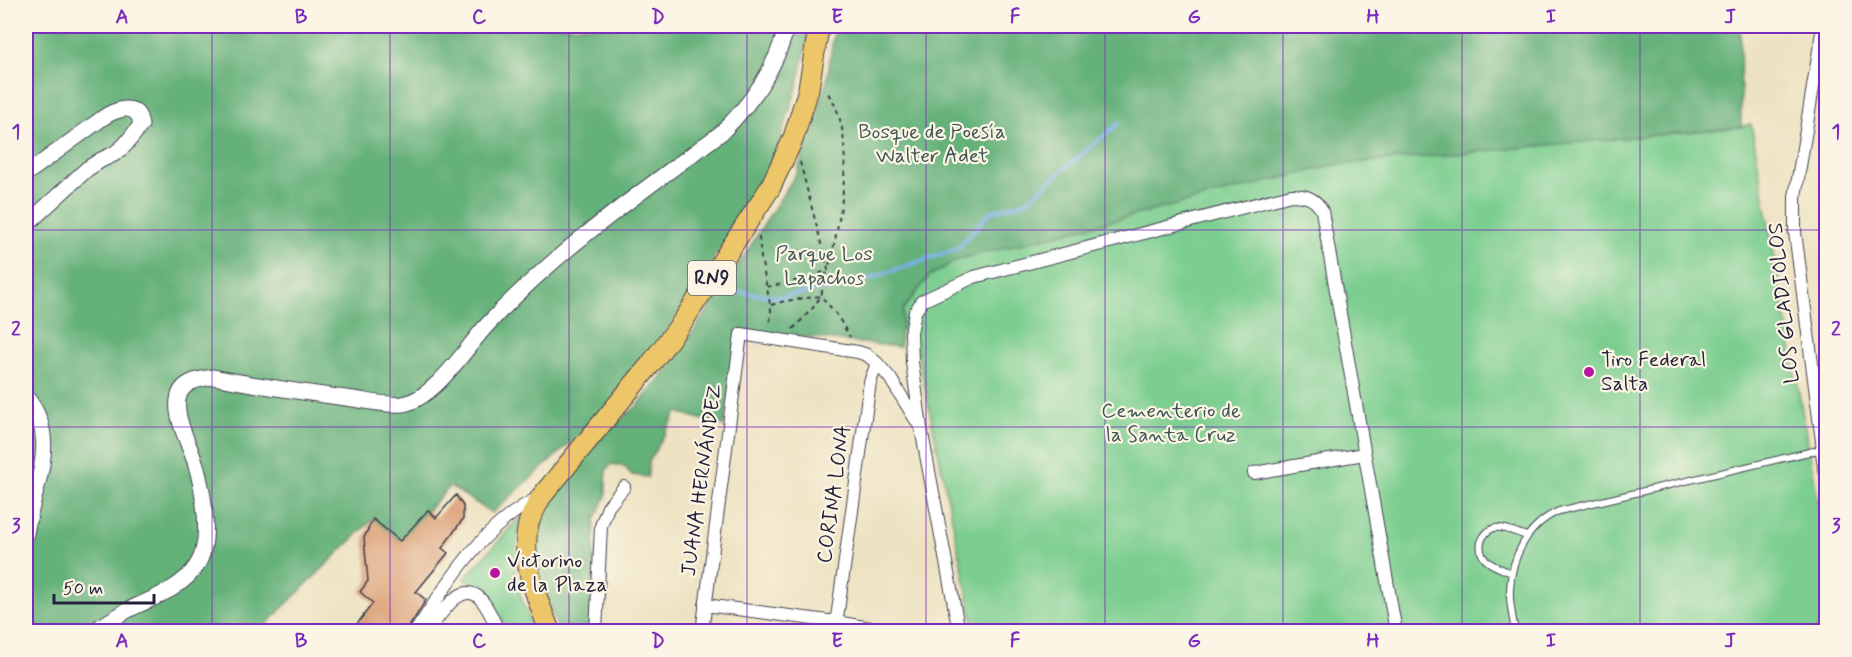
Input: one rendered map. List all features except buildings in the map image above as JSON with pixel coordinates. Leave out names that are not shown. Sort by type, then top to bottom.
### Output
[{"type":"highway","name":"RN9","points":[[550,632],[532,584],[526,548],[530,521],[541,497],[650,365],[683,321],[770,188],[793,139],[811,75],[819,26]]},
{"type":"street","points":[[92,632],[127,611],[161,595],[183,580],[197,565],[205,545],[202,495],[195,463],[178,412],[178,399],[188,383],[213,377],[303,393],[386,404],[402,404],[428,392],[486,326],[546,267],[607,218],[721,133],[737,117],[761,86],[771,68],[787,26]]},
{"type":"street","name":"LOS GLADIOLOS","points":[[1823,26],[1823,46],[1795,197],[1795,232],[1827,470]]},
{"type":"street","points":[[26,174],[109,114],[125,109],[132,110],[138,115],[141,125],[125,144],[114,154],[87,168],[26,225]]},
{"type":"street","points":[[959,632],[921,428],[912,362],[915,312],[922,301],[974,277],[1291,195],[1310,198],[1318,203],[1322,211],[1396,632]]},
{"type":"street","name":"JUANA HERNÁNDEZ","points":[[702,632],[741,334],[770,338]]},
{"type":"street","points":[[770,338],[867,355],[890,378],[921,428]]},
{"type":"street","name":"CORINA LONA","points":[[835,627],[870,382],[877,363]]},
{"type":"street","points":[[26,397],[41,420],[44,440],[37,491],[26,534]]},
{"type":"street","points":[[1254,473],[1364,454]]},
{"type":"street","points":[[596,632],[601,526],[608,507],[624,487]]},
{"type":"street","points":[[415,632],[464,561],[485,536],[522,506],[541,497]]},
{"type":"street","points":[[427,632],[456,596],[466,592],[475,594],[482,600],[500,632]]},
{"type":"street","points":[[705,605],[835,627],[893,632]]},
{"type":"lane","points":[[1515,632],[1509,591],[1512,573],[1527,536],[1547,516],[1825,445]]},
{"type":"lane","points":[[1512,573],[1491,564],[1484,558],[1480,546],[1483,537],[1494,528],[1527,536]]},
{"type":"path","points":[[783,340],[821,296],[844,195],[843,129],[833,99],[811,75]]},
{"type":"path","points":[[793,139],[828,270]]},
{"type":"path","points":[[762,229],[758,239],[771,305],[770,338]]},
{"type":"path","points":[[767,287],[808,278],[828,270]]},
{"type":"path","points":[[771,305],[821,296]]},
{"type":"path","points":[[821,296],[837,315],[858,352]]},
{"type":"green space","points":[[26,26],[788,26],[787,35],[809,36],[798,84],[774,159],[752,200],[647,360],[579,435],[492,513],[450,486],[400,541],[373,519],[259,631],[26,632]]},
{"type":"green space","name":"Bosque de Poesía Walter Adet","points":[[846,26],[1740,26],[1741,127],[1334,165],[959,259],[929,276],[903,309],[900,347],[738,330],[724,426],[677,412],[649,462],[648,477],[632,475],[624,466],[612,464],[606,470],[606,496],[595,520],[591,631],[559,631],[537,580],[532,550],[538,520],[551,492],[606,432],[637,406],[667,370],[732,275],[796,174],[827,80],[834,32]]},
{"type":"green space","name":"Cementerio de la Santa Cruz","points":[[1751,124],[1826,545],[1826,619],[1814,632],[975,631],[916,344],[902,328],[903,310],[929,276],[959,259],[1334,165],[1740,127]]},
{"type":"green space","points":[[521,516],[514,563],[520,594],[533,631],[509,631],[485,592],[464,579]]},
{"type":"waterway","points":[[733,291],[778,297],[853,284],[957,249],[990,212],[1025,202],[1118,124]]},
{"type":"place","name":"Tiro Federal Salta","points":[[1589,372]]},
{"type":"place","name":"Victorino de la Plaza","points":[[495,573]]},
{"type":"park label","name":"Parque Los Lapachos","points":[[824,266]]}]
